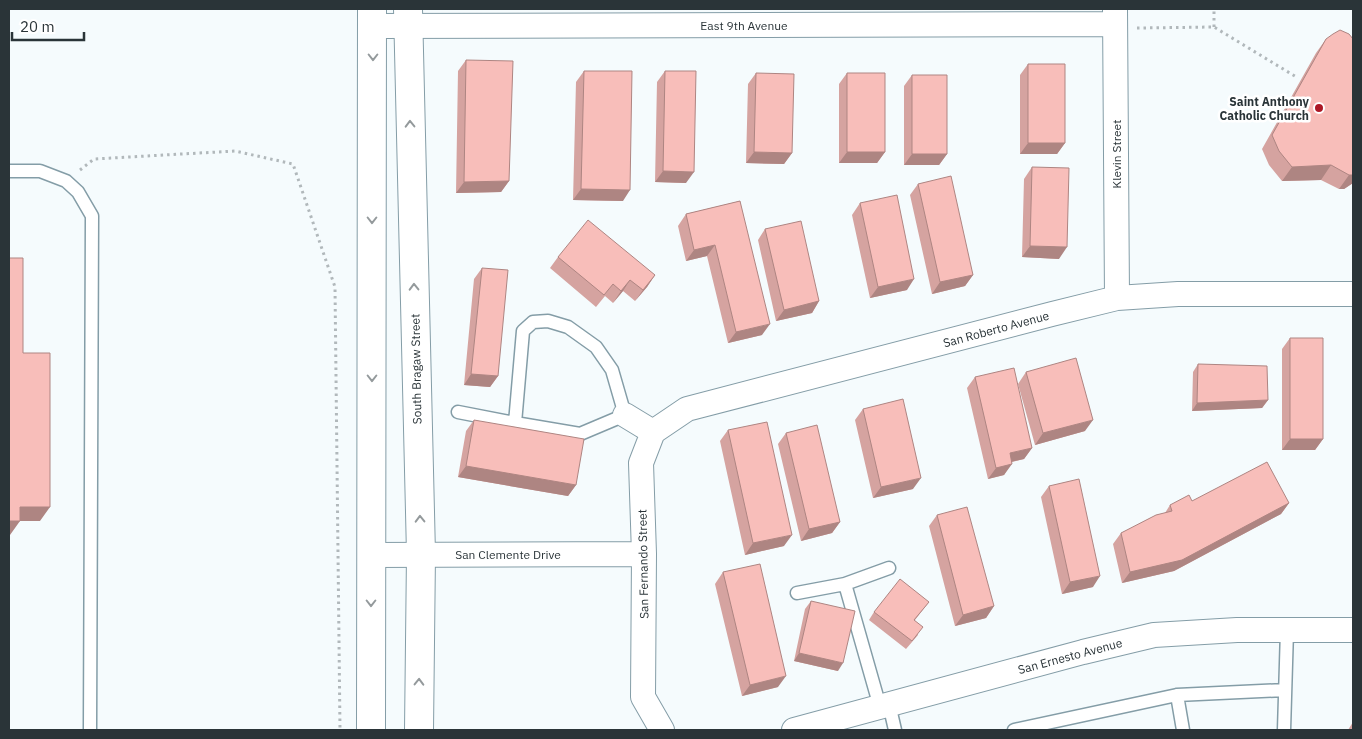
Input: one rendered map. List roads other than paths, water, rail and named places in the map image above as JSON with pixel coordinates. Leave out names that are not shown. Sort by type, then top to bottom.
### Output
[{"type":"main road","points":[[371,730],[373,17]]},
{"type":"main road","name":"South Bragaw Street","points":[[408,17],[421,554],[419,730]]},
{"type":"street","name":"East 9th Avenue","points":[[373,17],[607,21],[1115,17]]},
{"type":"street","name":"Klevin Street","points":[[1115,17],[1117,298]]},
{"type":"street","name":"San Roberto Avenue","points":[[653,432],[687,409],[1117,298],[1178,294],[1353,294]]},
{"type":"street","points":[[625,415],[653,432]]},
{"type":"street","name":"San Fernando Street","points":[[653,432],[641,463],[644,554],[643,697],[660,729]]},
{"type":"street","name":"San Clemente Drive","points":[[371,555],[644,554]]},
{"type":"street","name":"San Ernesto Avenue","points":[[794,730],[1154,635],[1236,630],[1353,630]]},
{"type":"lane","points":[[9,171],[40,171],[66,181],[78,192],[92,216],[90,730]]},
{"type":"lane","points":[[458,412],[515,424],[580,434],[625,415],[612,370],[596,347],[568,327],[548,321],[533,322],[523,332],[515,424]]},
{"type":"lane","points":[[797,593],[846,584],[889,568]]},
{"type":"lane","points":[[846,584],[885,706],[895,730]]},
{"type":"lane","points":[[1284,730],[1287,630]]},
{"type":"lane","points":[[1014,730],[1177,696],[1285,690]]},
{"type":"lane","points":[[1177,696],[1183,730]]},
{"type":"place","name":"Saint Anthony Catholic Church","points":[[1319,108]]}]
